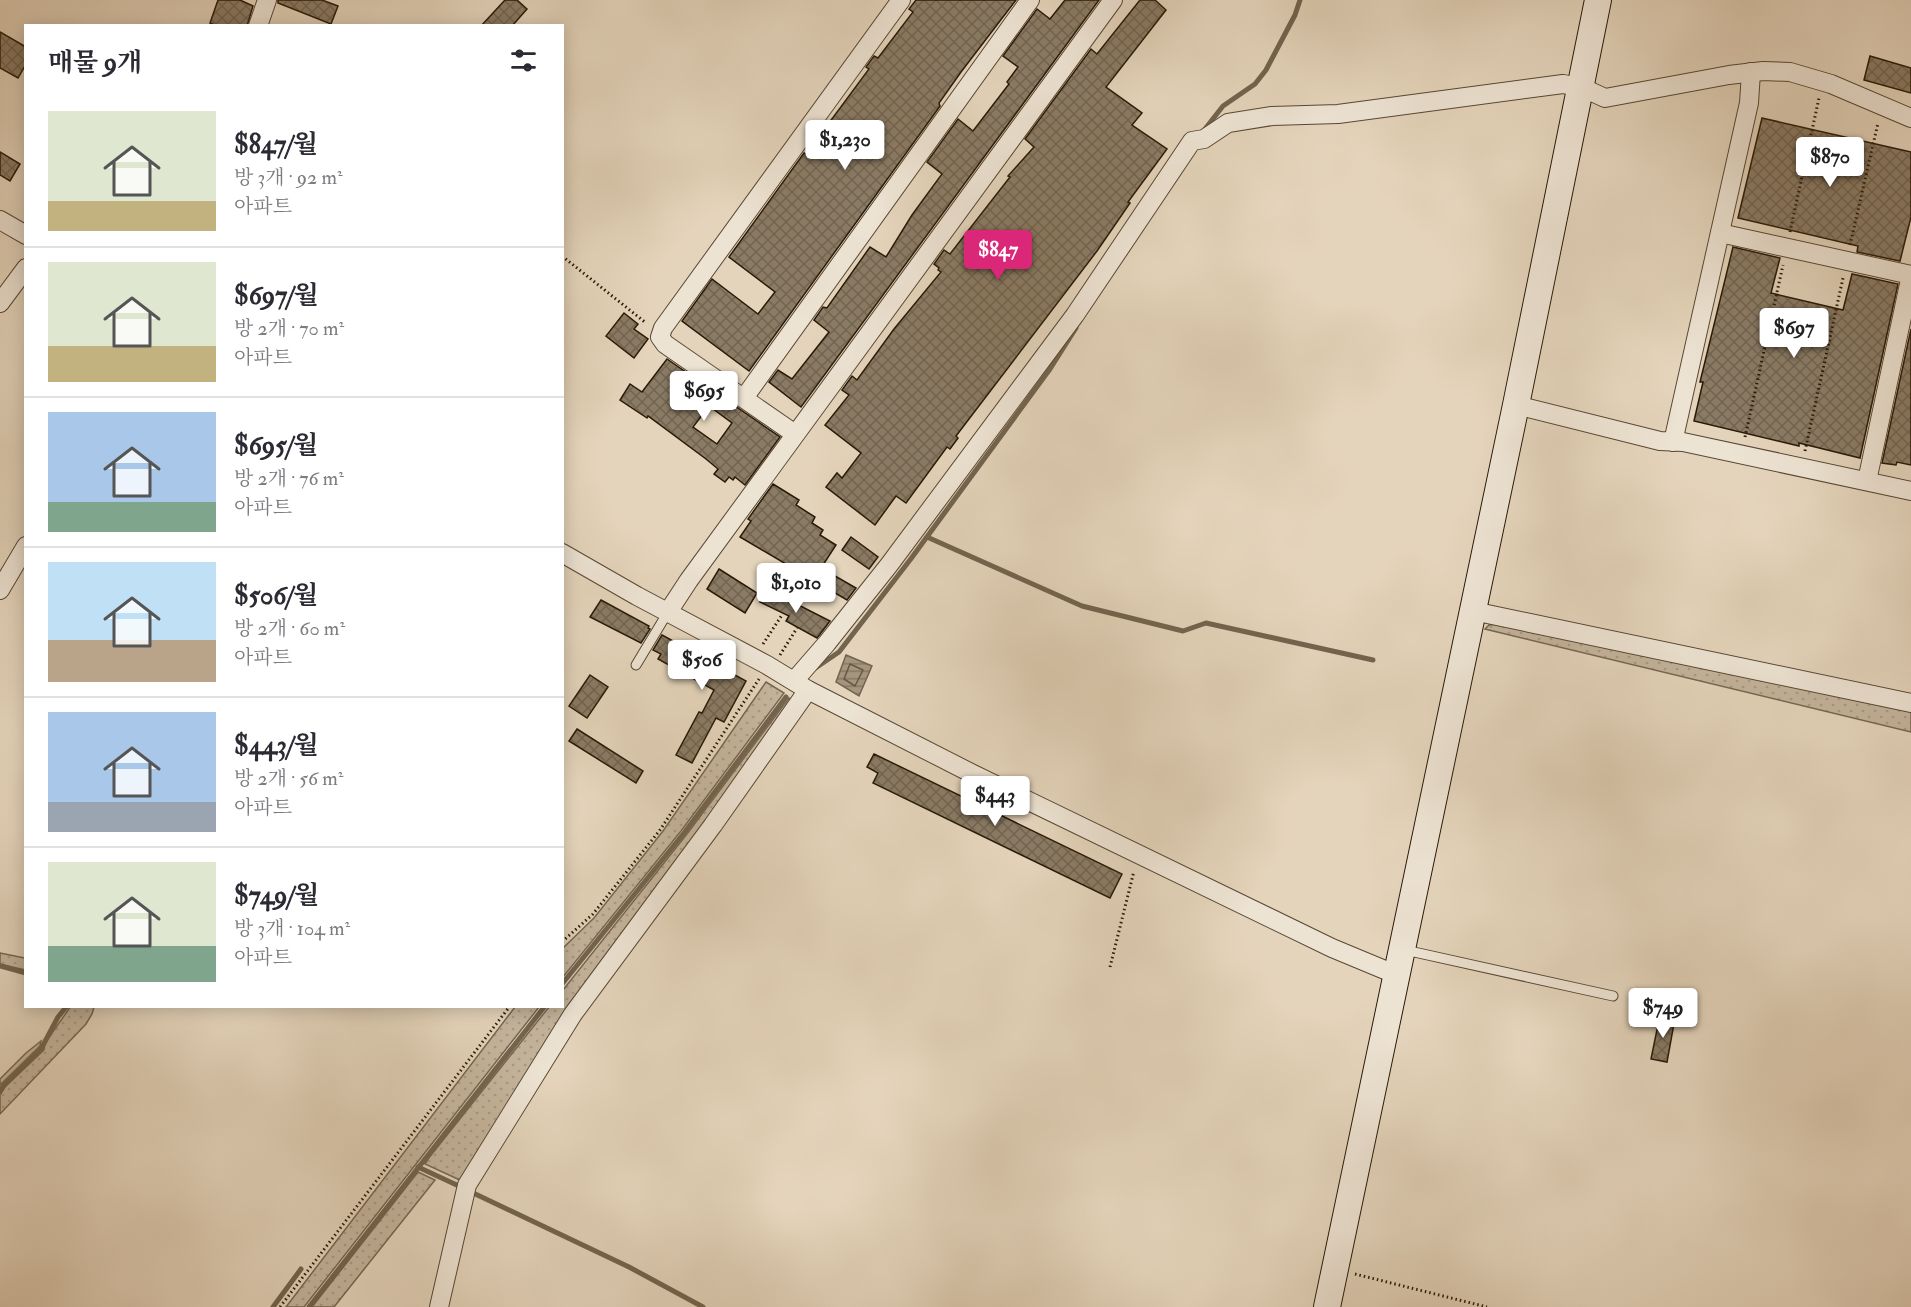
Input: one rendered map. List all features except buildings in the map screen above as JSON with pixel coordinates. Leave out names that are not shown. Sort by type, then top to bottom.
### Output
[{"type":"main road","points":[[1327,1307],[1516,405],[1598,0]]},
{"type":"street","points":[[259,24],[267,0]]},
{"type":"street","points":[[795,434],[665,344],[660,337],[663,328],[901,0]]},
{"type":"street","points":[[744,398],[1030,0]]},
{"type":"street","points":[[668,612],[795,434],[1113,0]]},
{"type":"street","points":[[1673,442],[1749,104],[1751,72]]},
{"type":"street","points":[[439,1307],[467,1185],[573,1014],[713,825],[827,643],[889,565],[1075,315],[1192,141],[1204,139],[1228,123],[1272,116],[1338,114],[1563,84],[1581,87],[1605,98],[1751,72],[1790,72],[1823,81],[1911,118]]},
{"type":"street","points":[[0,220],[24,234]]},
{"type":"street","points":[[1720,233],[1911,275],[1867,481]]},
{"type":"street","points":[[0,303],[24,271]]},
{"type":"street","points":[[1516,405],[1660,441],[1741,454],[1911,491]]},
{"type":"street","points":[[0,590],[24,549]]},
{"type":"street","points":[[564,554],[801,686],[973,774],[1332,948],[1397,975]]},
{"type":"street","points":[[1473,611],[1911,703]]},
{"type":"lane","points":[[636,665],[668,612]]},
{"type":"lane","points":[[1402,950],[1613,996]]},
{"type":"path","points":[[1741,454],[1823,81]]},
{"type":"path","points":[[1802,467],[1883,106]]},
{"type":"path","points":[[564,258],[638,315],[660,337]]},
{"type":"path","points":[[765,664],[782,615]]},
{"type":"path","points":[[564,940],[593,915],[660,830],[765,664],[797,628]]},
{"type":"path","points":[[1110,967],[1138,855]]},
{"type":"path","points":[[280,1307],[508,1008]]},
{"type":"path","points":[[1335,1269],[1487,1307]]},
{"type":"shaded area","points":[[1499,624],[1911,711],[1911,732],[1485,629],[1489,625]]},
{"type":"shaded area","points":[[766,682],[784,693],[681,831],[564,976],[564,947],[594,918],[663,831]]},
{"type":"shaded area","points":[[789,698],[793,701],[462,1181],[425,1164],[548,1008],[564,1008],[564,989],[687,834]]},
{"type":"shaded area","points":[[0,953],[24,958],[24,970],[0,964]]},
{"type":"shaded area","points":[[70,1008],[94,1008],[86,1024],[0,1114],[0,1095],[5,1087],[44,1050],[45,1043]]},
{"type":"shaded area","points":[[514,1008],[538,1008],[304,1307],[286,1307]]},
{"type":"shaded area","points":[[41,1041],[40,1046],[0,1085],[0,1079]]},
{"type":"shaded area","points":[[418,1172],[435,1180],[334,1307],[312,1307]]},
{"type":"water","points":[[846,655],[872,666],[859,696],[836,682]]},
{"type":"waterway","points":[[1205,129],[1223,106],[1255,84],[1266,70],[1295,15],[1300,0]]},
{"type":"waterway","points":[[814,669],[839,652],[910,560],[1050,369],[1076,328]]},
{"type":"waterway","points":[[927,537],[1082,606],[1183,631],[1206,623],[1373,660]]},
{"type":"waterway","points":[[564,982],[684,833],[786,697]]},
{"type":"waterway","points":[[0,966],[24,972]]},
{"type":"waterway","points":[[0,1091],[41,1049],[65,1008]]},
{"type":"waterway","points":[[309,1307],[543,1008]]},
{"type":"waterway","points":[[418,1167],[461,1187]]},
{"type":"waterway","points":[[469,1191],[629,1267],[703,1307]]},
{"type":"waterway","points":[[273,1307],[301,1269]]}]
